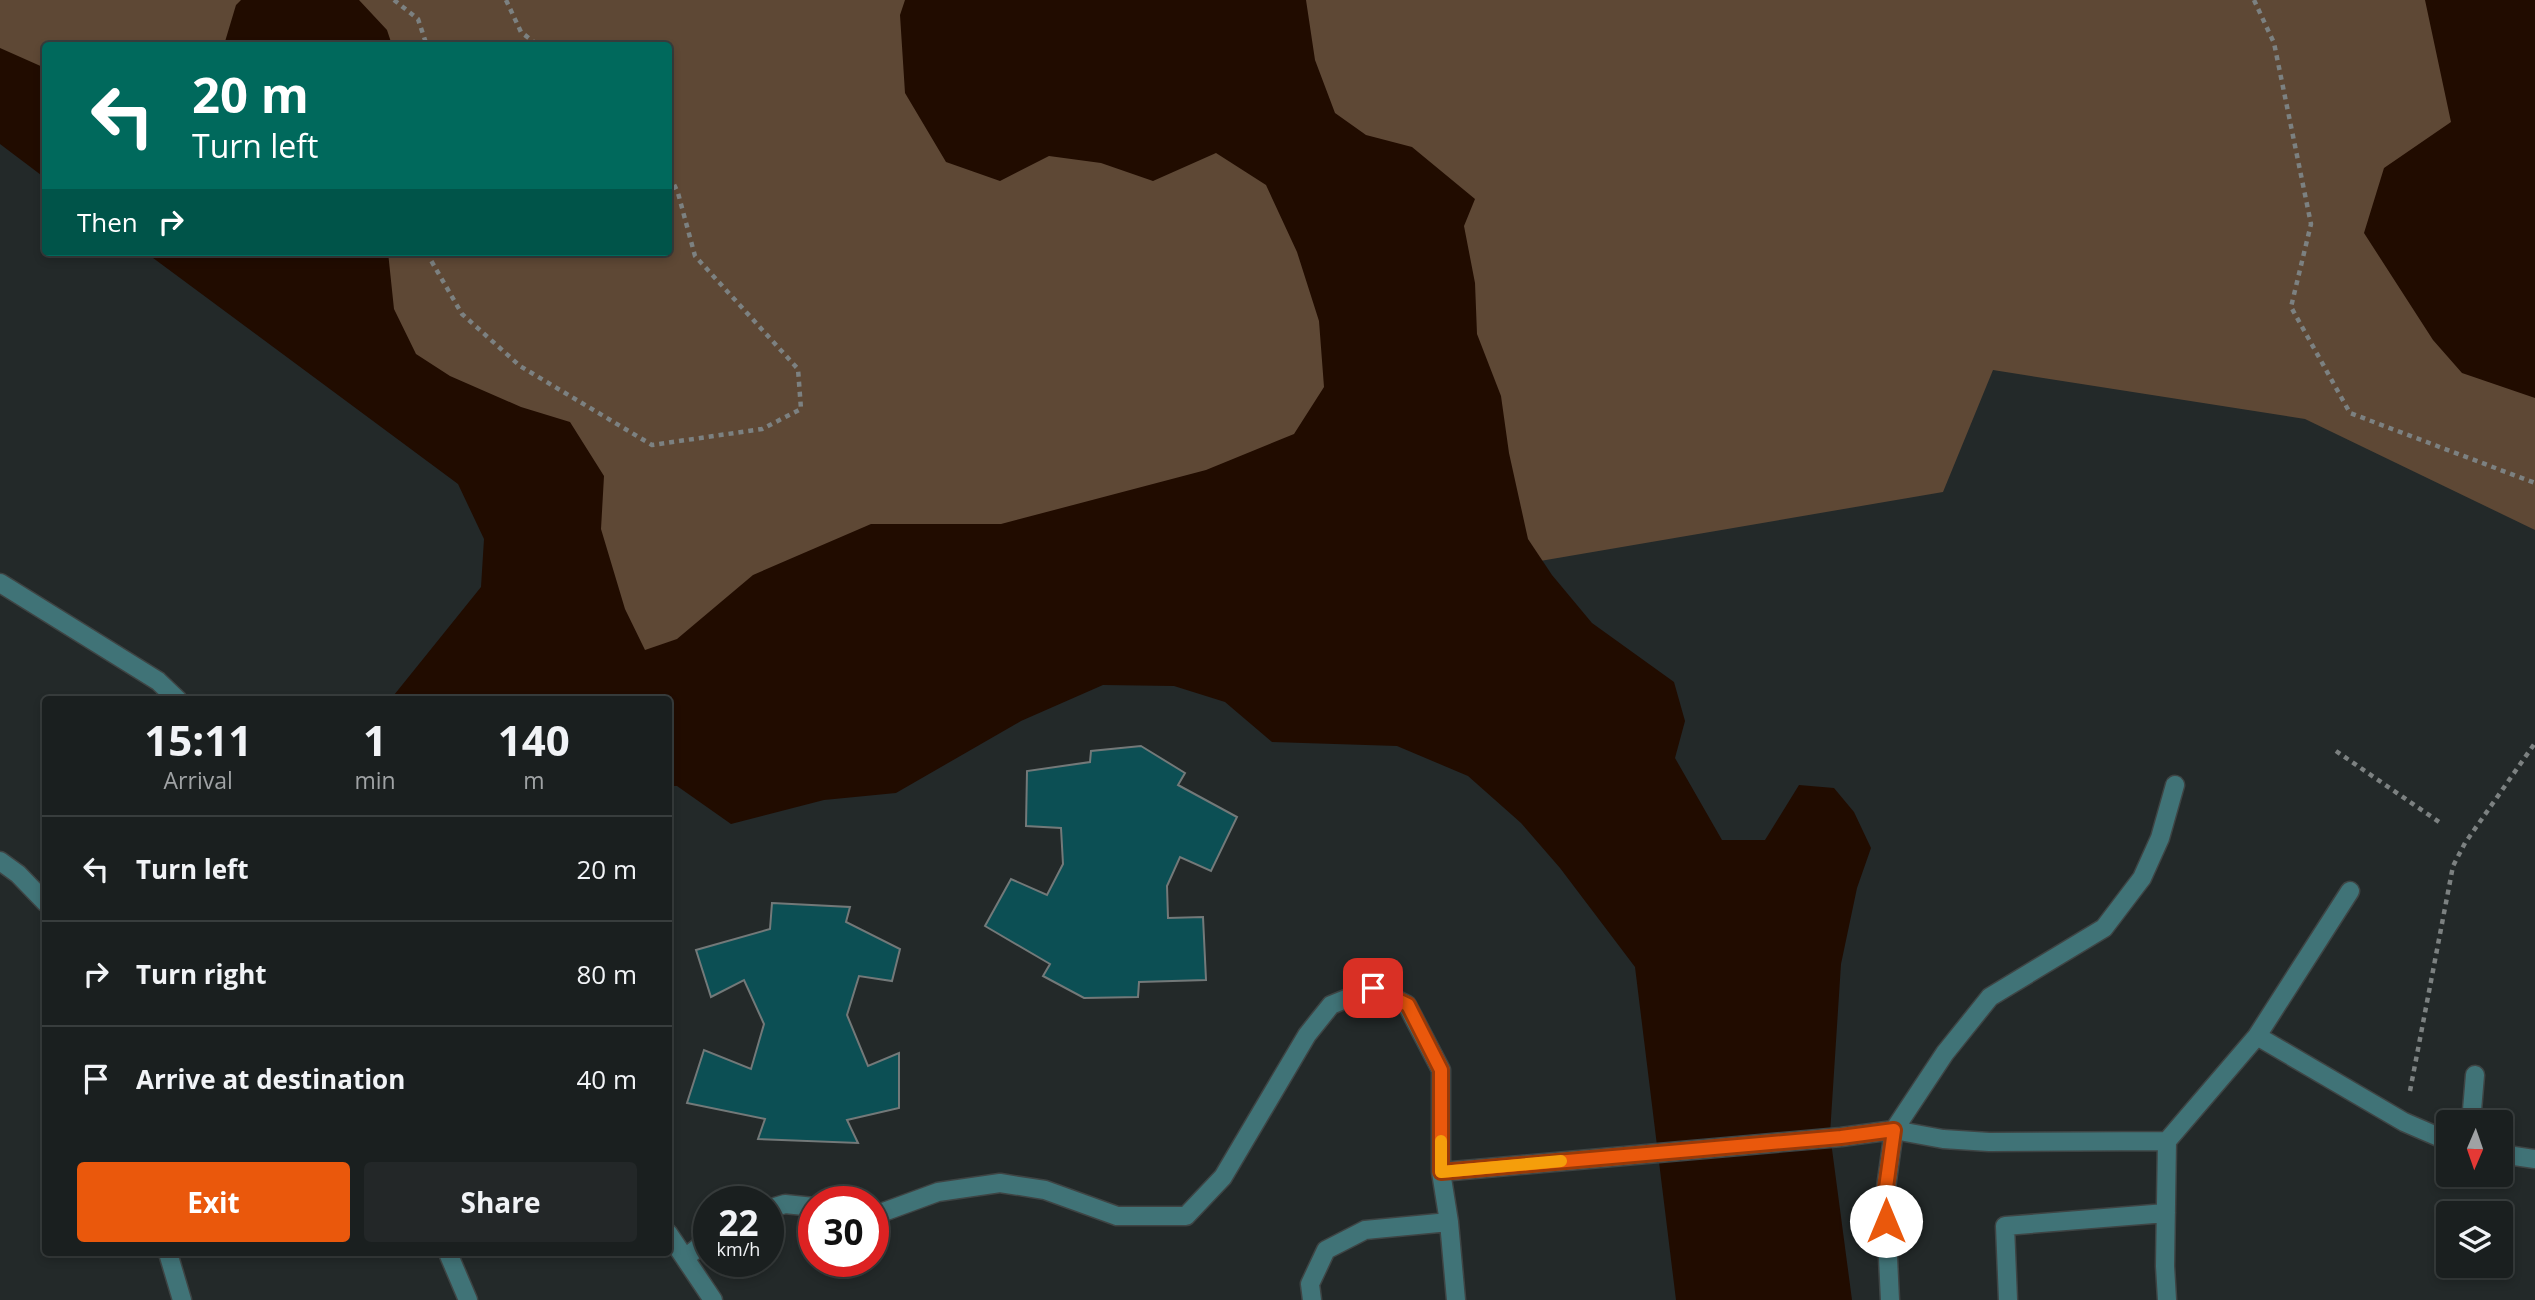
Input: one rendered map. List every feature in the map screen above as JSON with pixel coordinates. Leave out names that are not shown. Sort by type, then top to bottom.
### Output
[{"type":"street","points":[[0,583],[158,681],[174,696]]},
{"type":"street","points":[[1890,1300],[1885,1195],[1894,1130],[1945,1053],[1990,997],[2104,928],[2142,878],[2160,838],[2175,785]]},
{"type":"street","points":[[0,861],[18,874],[42,899]]},
{"type":"street","points":[[2167,1300],[2167,1141],[2257,1036],[2350,891]]},
{"type":"street","points":[[889,1210],[938,1192],[1000,1183],[1045,1190],[1117,1216],[1186,1216],[1223,1177],[1307,1035],[1331,1005],[1373,988],[1408,1005],[1441,1070],[1441,1172],[1450,1222],[1456,1300]]},
{"type":"street","points":[[2257,1036],[2404,1122],[2436,1136]]},
{"type":"street","points":[[2472,1110],[2474,1075]]},
{"type":"street","points":[[1441,1172],[1894,1130],[1943,1139],[1989,1142],[2167,1141]]},
{"type":"street","points":[[2513,1156],[2535,1159]]},
{"type":"street","points":[[2008,1300],[2005,1226],[2166,1213]]},
{"type":"street","points":[[1312,1300],[1310,1284],[1326,1250],[1365,1230],[1450,1222]]},
{"type":"street","points":[[672,1239],[713,1300]]},
{"type":"street","points":[[685,1258],[693,1252]]},
{"type":"street","points":[[170,1256],[182,1300]]},
{"type":"street","points":[[449,1256],[468,1300]]},
{"type":"path","points":[[394,0],[418,19],[426,42]]},
{"type":"path","points":[[506,0],[521,32],[534,42]]},
{"type":"path","points":[[2254,0],[2274,43],[2311,224],[2291,307],[2350,413],[2535,483]]},
{"type":"path","points":[[429,256],[462,314],[520,366],[652,445],[762,429],[802,409],[798,369],[695,256],[672,180]]},
{"type":"path","points":[[2404,1122],[2453,866],[2465,843],[2535,743]]},
{"type":"path","points":[[2336,751],[2442,824]]},
{"type":"shaded area","points":[[0,0],[2535,0],[2535,530],[2305,419],[1993,370],[1943,492],[672,709],[672,696],[665,696],[486,464],[194,256],[672,256],[672,42],[42,42],[42,148],[0,118]]},
{"type":"shaded area","points":[[241,0],[359,0],[387,30],[391,42],[225,42],[236,5]]},
{"type":"shaded area","points":[[905,0],[1306,0],[1315,60],[1335,113],[1366,135],[1412,147],[1475,199],[1464,226],[1475,283],[1477,334],[1501,396],[1509,453],[1528,539],[1552,575],[1592,623],[1674,682],[1685,721],[1675,758],[1722,840],[1765,840],[1799,785],[1834,788],[1854,812],[1871,848],[1857,888],[1841,964],[1830,1134],[1852,1300],[1676,1300],[1635,967],[1560,868],[1521,823],[1468,776],[1397,746],[1272,742],[1225,702],[1174,686],[1103,685],[1021,721],[896,793],[824,800],[731,824],[677,786],[672,786],[672,696],[393,696],[481,587],[484,539],[458,484],[150,256],[388,256],[394,309],[416,354],[450,376],[521,407],[570,422],[604,476],[601,529],[625,609],[645,650],[677,639],[753,575],[871,524],[1001,524],[1206,470],[1294,434],[1324,387],[1319,321],[1297,252],[1266,185],[1216,153],[1153,181],[1101,163],[1049,156],[1000,181],[946,162],[905,93],[900,15]]},
{"type":"shaded area","points":[[2425,0],[2535,0],[2535,398],[2462,373],[2433,340],[2364,233],[2384,168],[2451,122]]},
{"type":"shaded area","points":[[0,48],[42,67],[42,176],[0,144]]},
{"type":"building","points":[[1141,746],[1185,773],[1178,785],[1237,817],[1211,871],[1180,857],[1167,886],[1168,918],[1203,917],[1206,980],[1139,982],[1138,997],[1084,998],[1043,976],[1050,964],[985,926],[1011,879],[1047,895],[1063,864],[1061,828],[1026,826],[1027,771],[1090,762],[1091,751]]},
{"type":"building","points":[[772,903],[850,907],[846,922],[900,949],[892,981],[859,976],[847,1015],[868,1066],[899,1053],[899,1108],[847,1120],[858,1143],[758,1139],[765,1119],[687,1103],[704,1050],[751,1069],[764,1024],[744,980],[711,997],[696,950],[770,929]]},
{"type":"slow traffic","points":[[1441,1141],[1441,1172],[1561,1161]]},
{"type":"route","points":[[1373,988],[1408,1005],[1441,1070],[1441,1172],[1894,1130],[1885,1195],[1886,1221]]}]
